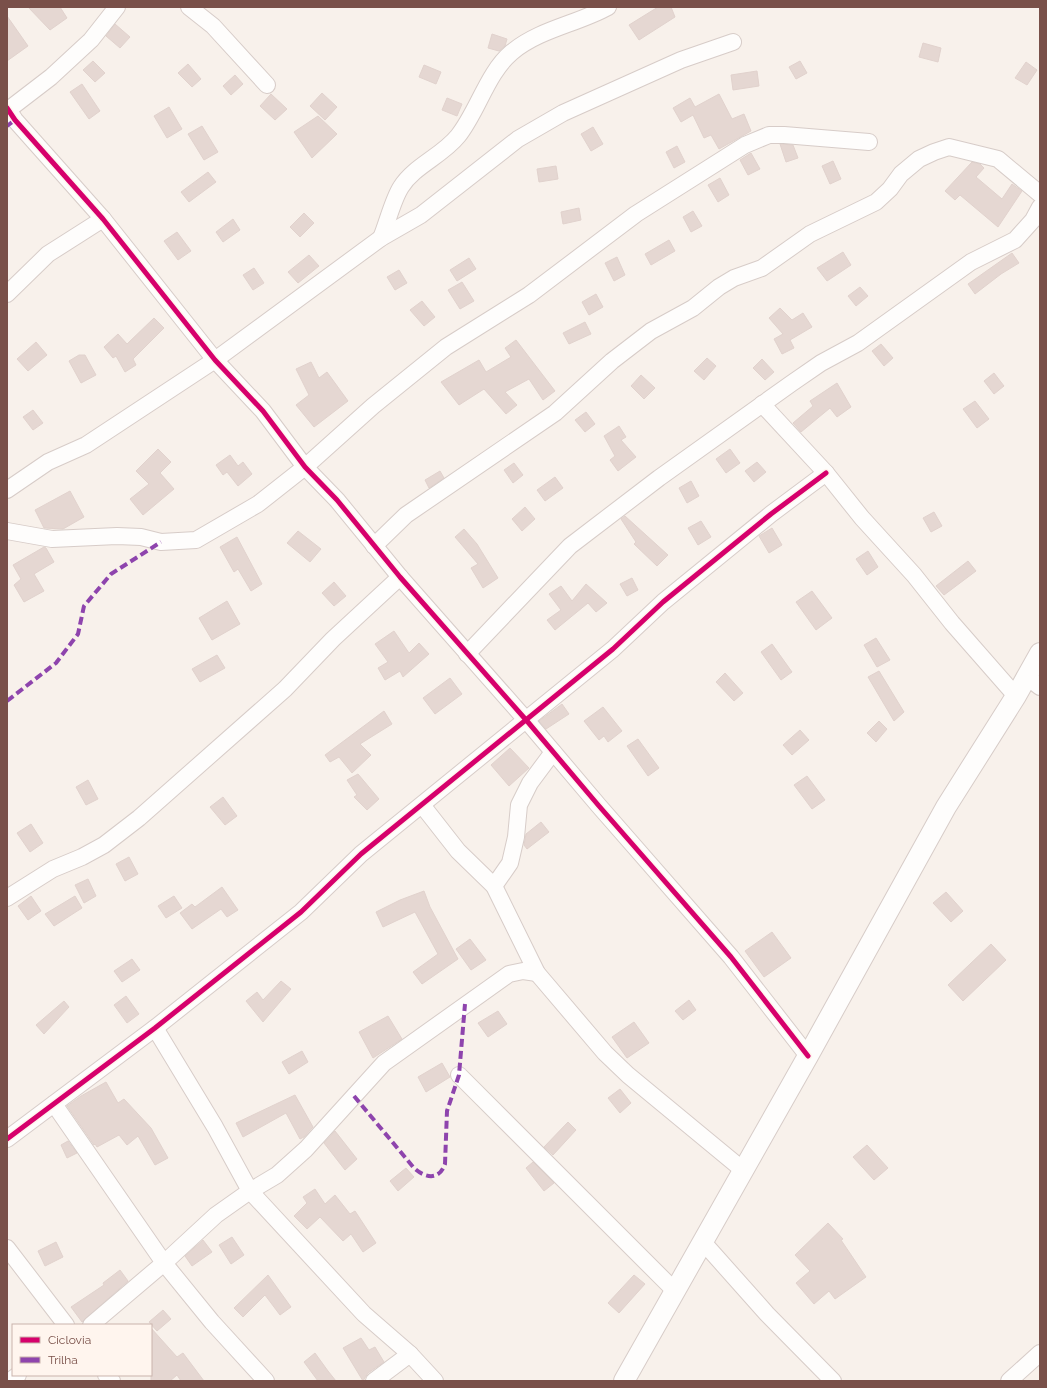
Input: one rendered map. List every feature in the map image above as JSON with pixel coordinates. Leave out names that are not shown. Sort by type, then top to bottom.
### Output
[{"type":"street","points":[[117,7],[91,40],[57,72],[7,109],[15,120],[103,218],[215,360],[263,411],[305,467],[337,500],[400,577],[527,720],[553,752],[731,956],[808,1056]]},
{"type":"street","points":[[189,7],[213,26],[267,85]]},
{"type":"street","points":[[381,238],[401,187],[411,176],[457,137],[499,67],[511,52],[536,36],[593,16],[608,7]]},
{"type":"street","points":[[7,490],[48,462],[86,445],[215,360],[381,238],[421,215],[518,139],[564,113],[681,60],[733,42]]},
{"type":"street","points":[[7,531],[52,539],[117,536],[141,537],[161,542],[196,540],[258,504],[305,467],[373,406],[446,347],[528,294],[636,214],[745,145],[769,135],[869,142]]},
{"type":"street","points":[[374,546],[417,507],[555,414],[612,361],[651,331],[694,308],[719,287],[734,278],[762,268],[810,234],[876,202],[890,189],[901,174],[919,159],[949,147],[998,159],[1040,194]]},
{"type":"street","points":[[467,654],[570,546],[659,478],[821,363],[858,343],[971,262],[1015,240],[1033,220],[1040,207]]},
{"type":"street","points":[[7,294],[48,254],[103,218]]},
{"type":"street","points":[[762,404],[826,473],[862,518],[914,575],[952,623],[1016,696]]},
{"type":"street","points":[[7,1139],[155,1028],[301,912],[361,854],[613,649],[663,602],[770,514],[826,473]]},
{"type":"street","points":[[7,898],[53,869],[82,857],[104,845],[139,818],[285,690],[333,639],[400,577]]},
{"type":"street","points":[[624,1381],[808,1056],[946,807],[1016,696],[1033,682],[1040,653]]},
{"type":"street","points":[[494,886],[510,863],[516,837],[519,805],[530,783],[553,752]]},
{"type":"street","points":[[422,805],[458,851],[494,886],[537,973],[605,1053],[628,1075],[743,1170]]},
{"type":"street","points":[[92,1324],[164,1264],[216,1215],[250,1190],[277,1175],[306,1149],[384,1063],[509,974],[523,970],[537,973]]},
{"type":"street","points":[[155,1028],[215,1127],[250,1190],[364,1314],[410,1354],[435,1381]]},
{"type":"street","points":[[459,1075],[676,1291]]},
{"type":"street","points":[[54,1104],[164,1264],[212,1322],[266,1381]]},
{"type":"street","points":[[703,1242],[767,1314],[833,1381]]},
{"type":"street","points":[[7,1248],[65,1324]]},
{"type":"street","points":[[1009,1381],[1040,1353]]},
{"type":"street","points":[[374,1381],[410,1354]]},
{"type":"building","points":[[28,7],[60,7],[67,18],[50,30]]},
{"type":"building","points":[[658,7],[671,7],[675,17],[639,40],[629,25]]},
{"type":"building","points":[[7,16],[28,46],[7,61]]},
{"type":"building","points":[[115,24],[130,37],[120,48],[106,36]]},
{"type":"building","points":[[492,34],[507,39],[505,46],[499,51],[488,48]]},
{"type":"building","points":[[923,43],[941,48],[938,62],[919,57]]},
{"type":"building","points":[[93,61],[105,73],[95,82],[83,70]]},
{"type":"building","points":[[800,61],[807,73],[796,79],[789,67]]},
{"type":"building","points":[[1026,62],[1037,70],[1027,85],[1015,78]]},
{"type":"building","points":[[188,64],[201,79],[192,87],[178,73]]},
{"type":"building","points":[[424,65],[441,72],[436,84],[419,77]]},
{"type":"building","points":[[757,71],[759,86],[733,90],[731,75]]},
{"type":"building","points":[[235,75],[243,84],[231,95],[223,86]]},
{"type":"building","points":[[82,84],[100,111],[89,119],[70,92]]},
{"type":"building","points":[[322,93],[337,107],[325,120],[310,106]]},
{"type":"building","points":[[271,94],[287,109],[275,120],[260,106]]},
{"type":"building","points":[[719,94],[732,119],[744,114],[751,131],[719,149],[711,135],[704,138],[693,115],[681,122],[673,108],[690,98],[695,107]]},
{"type":"building","points":[[447,98],[462,104],[457,116],[442,110]]},
{"type":"building","points":[[169,107],[182,129],[167,138],[154,116]]},
{"type":"building","points":[[318,116],[337,134],[312,158],[294,132]]},
{"type":"building","points":[[202,126],[218,152],[204,160],[188,134]]},
{"type":"building","points":[[593,127],[603,144],[591,151],[581,134]]},
{"type":"building","points":[[780,144],[793,145],[798,158],[786,162]]},
{"type":"building","points":[[677,146],[685,162],[674,168],[666,152]]},
{"type":"building","points":[[751,153],[760,169],[748,175],[740,160]]},
{"type":"building","points":[[833,161],[841,179],[830,184],[822,166]]},
{"type":"building","points":[[972,162],[980,164],[984,168],[976,177],[1002,199],[1012,184],[1022,191],[998,227],[960,195],[955,200],[945,191]]},
{"type":"building","points":[[556,166],[558,179],[539,182],[537,169]]},
{"type":"building","points":[[208,172],[216,182],[189,202],[181,192]]},
{"type":"building","points":[[720,178],[729,195],[718,202],[708,185]]},
{"type":"building","points":[[579,208],[581,220],[563,224],[561,212]]},
{"type":"building","points":[[693,211],[702,226],[691,232],[683,217]]},
{"type":"building","points":[[304,213],[314,223],[300,237],[290,227]]},
{"type":"building","points":[[233,219],[240,230],[223,242],[216,232]]},
{"type":"building","points":[[177,232],[191,251],[178,260],[164,241]]},
{"type":"building","points":[[669,240],[675,251],[651,265],[645,254]]},
{"type":"building","points":[[843,252],[851,265],[827,281],[817,268]]},
{"type":"building","points":[[1012,253],[1019,263],[1001,274],[975,294],[968,284]]},
{"type":"building","points":[[309,255],[319,266],[298,283],[288,272]]},
{"type":"building","points":[[617,257],[625,275],[614,281],[605,263]]},
{"type":"building","points":[[469,258],[476,269],[457,281],[450,270]]},
{"type":"building","points":[[254,268],[264,283],[253,290],[243,275]]},
{"type":"building","points":[[399,270],[407,283],[395,290],[387,277]]},
{"type":"building","points":[[462,282],[474,301],[460,309],[448,290]]},
{"type":"building","points":[[860,287],[868,296],[856,306],[848,296]]},
{"type":"building","points":[[596,294],[603,307],[589,315],[582,302]]},
{"type":"building","points":[[422,301],[435,317],[424,326],[410,310]]},
{"type":"building","points":[[780,308],[792,320],[803,313],[812,327],[790,340],[794,348],[782,354],[774,339],[783,334],[769,318]]},
{"type":"building","points":[[154,318],[164,328],[133,359],[136,365],[125,372],[116,356],[113,358],[104,347],[118,334],[127,344]]},
{"type":"building","points":[[585,322],[591,334],[569,344],[563,333]]},
{"type":"building","points":[[516,340],[555,391],[543,400],[529,379],[505,392],[517,405],[506,414],[484,389],[459,405],[441,382],[479,360],[486,372],[511,357],[505,348]]},
{"type":"building","points":[[36,342],[47,355],[28,371],[17,359]]},
{"type":"building","points":[[881,344],[893,358],[884,366],[872,351]]},
{"type":"building","points":[[79,355],[85,355],[96,375],[81,383],[69,361]]},
{"type":"building","points":[[707,358],[716,366],[704,380],[694,371]]},
{"type":"building","points":[[762,359],[774,372],[765,380],[753,368]]},
{"type":"building","points":[[311,362],[319,378],[327,372],[348,401],[314,427],[296,405],[309,395],[296,369]]},
{"type":"building","points":[[994,373],[1004,386],[994,394],[984,381]]},
{"type":"building","points":[[641,375],[655,388],[644,399],[631,386]]},
{"type":"building","points":[[837,383],[851,407],[837,417],[830,408],[801,432],[793,423],[813,406],[810,401]]},
{"type":"building","points":[[975,401],[989,419],[977,428],[963,409]]},
{"type":"building","points":[[33,410],[43,423],[33,430],[23,417]]},
{"type":"building","points":[[586,412],[595,424],[585,432],[575,420]]},
{"type":"building","points":[[619,426],[626,437],[621,440],[636,457],[618,471],[610,460],[615,456],[604,436]]},
{"type":"building","points":[[158,449],[171,462],[160,473],[174,489],[143,515],[130,499],[149,484],[136,471]]},
{"type":"building","points":[[730,449],[740,463],[726,473],[716,459]]},
{"type":"building","points":[[230,455],[238,466],[243,462],[252,474],[238,486],[227,472],[223,475],[216,465]]},
{"type":"building","points":[[757,462],[766,472],[754,482],[745,471]]},
{"type":"building","points":[[514,463],[523,475],[513,483],[504,470]]},
{"type":"building","points":[[440,471],[444,478],[429,488],[425,480]]},
{"type":"building","points":[[555,477],[563,488],[545,501],[537,490]]},
{"type":"building","points":[[691,481],[699,496],[687,503],[679,488]]},
{"type":"building","points":[[70,491],[84,517],[63,529],[44,528],[35,510]]},
{"type":"building","points":[[525,507],[535,519],[522,531],[512,519]]},
{"type":"building","points":[[934,512],[942,526],[931,532],[923,518]]},
{"type":"building","points":[[625,516],[668,555],[657,566],[634,544],[636,542],[621,519]]},
{"type":"building","points":[[701,521],[711,537],[698,545],[688,528]]},
{"type":"building","points":[[772,528],[782,545],[769,553],[759,536]]},
{"type":"building","points":[[464,529],[477,544],[498,578],[483,588],[471,568],[478,564],[455,537]]},
{"type":"building","points":[[298,531],[321,549],[310,562],[287,543]]},
{"type":"building","points":[[237,537],[262,584],[251,591],[238,569],[234,572],[220,547]]},
{"type":"building","points":[[44,547],[54,562],[34,574],[44,591],[24,602],[14,585],[21,579],[13,565]]},
{"type":"building","points":[[868,551],[878,567],[867,575],[856,559]]},
{"type":"building","points":[[968,561],[976,571],[944,595],[936,586]]},
{"type":"building","points":[[632,578],[638,590],[627,596],[620,584]]},
{"type":"building","points":[[334,582],[346,596],[334,606],[322,593]]},
{"type":"building","points":[[586,584],[607,603],[596,612],[588,603],[555,630],[547,620],[561,610],[549,594],[561,586],[572,601]]},
{"type":"building","points":[[812,591],[832,618],[816,630],[796,602]]},
{"type":"building","points":[[227,601],[240,624],[212,640],[199,618]]},
{"type":"building","points":[[394,631],[409,653],[419,643],[429,654],[403,677],[400,671],[385,680],[378,668],[388,662],[375,644]]},
{"type":"building","points":[[876,638],[890,660],[877,667],[864,645]]},
{"type":"building","points":[[772,644],[792,672],[781,680],[761,652]]},
{"type":"building","points":[[217,655],[225,668],[200,682],[192,669]]},
{"type":"building","points":[[879,671],[904,712],[894,721],[868,677]]},
{"type":"building","points":[[725,673],[743,693],[734,701],[716,682]]},
{"type":"building","points":[[450,678],[462,694],[435,714],[423,698]]},
{"type":"building","points":[[562,704],[569,714],[546,729],[539,721]]},
{"type":"building","points":[[603,707],[622,731],[608,742],[604,736],[599,740],[584,721]]},
{"type":"building","points":[[384,711],[392,724],[360,744],[371,755],[352,773],[339,757],[330,762],[325,755]]},
{"type":"building","points":[[879,721],[887,729],[876,742],[867,733]]},
{"type":"building","points":[[800,730],[809,740],[792,755],[783,745]]},
{"type":"building","points":[[638,739],[659,768],[648,776],[627,746]]},
{"type":"building","points":[[510,748],[529,768],[509,786],[491,765]]},
{"type":"building","points":[[358,774],[379,799],[367,810],[354,797],[357,795],[347,780]]},
{"type":"building","points":[[807,776],[825,800],[812,809],[794,785]]},
{"type":"building","points":[[88,780],[98,799],[86,805],[76,787]]},
{"type":"building","points":[[223,797],[237,816],[225,825],[210,807]]},
{"type":"building","points":[[541,822],[549,832],[527,849],[524,845],[526,834]]},
{"type":"building","points":[[31,824],[43,843],[30,852],[17,833]]},
{"type":"building","points":[[129,857],[138,874],[125,881],[116,864]]},
{"type":"building","points":[[88,879],[96,896],[84,903],[75,885]]},
{"type":"building","points":[[222,887],[238,910],[227,917],[221,909],[192,929],[180,913],[192,904],[195,907]]},
{"type":"building","points":[[424,891],[430,907],[458,959],[422,984],[413,972],[438,954],[415,912],[383,927],[376,912],[400,900]]},
{"type":"building","points":[[946,892],[963,911],[951,922],[933,903]]},
{"type":"building","points":[[31,896],[41,911],[28,920],[18,906]]},
{"type":"building","points":[[75,896],[82,908],[54,926],[45,914]]},
{"type":"building","points":[[174,896],[182,908],[166,918],[158,906]]},
{"type":"building","points":[[772,932],[791,958],[764,977],[745,951]]},
{"type":"building","points":[[470,939],[486,960],[471,970],[456,949]]},
{"type":"building","points":[[991,944],[1006,960],[963,1001],[948,985]]},
{"type":"building","points":[[132,959],[140,970],[122,982],[114,971]]},
{"type":"building","points":[[281,981],[291,989],[263,1022],[246,1001],[257,992],[263,1000]]},
{"type":"building","points":[[126,996],[139,1014],[127,1023],[114,1005]]},
{"type":"building","points":[[689,1000],[696,1010],[683,1020],[675,1011]]},
{"type":"building","points":[[64,1001],[69,1007],[44,1034],[36,1025]]},
{"type":"building","points":[[498,1011],[507,1024],[488,1037],[478,1023]]},
{"type":"building","points":[[388,1016],[402,1039],[373,1058],[359,1032]]},
{"type":"building","points":[[634,1022],[649,1043],[627,1058],[612,1037]]},
{"type":"building","points":[[302,1051],[308,1062],[289,1074],[282,1062]]},
{"type":"building","points":[[442,1063],[450,1077],[426,1092],[418,1077]]},
{"type":"building","points":[[106,1082],[118,1103],[124,1099],[151,1128],[168,1158],[155,1165],[138,1136],[127,1145],[119,1135],[97,1147],[95,1144],[94,1145],[67,1106]]},
{"type":"building","points":[[620,1089],[631,1103],[620,1113],[608,1098]]},
{"type":"building","points":[[295,1095],[313,1127],[304,1137],[300,1139],[286,1113],[243,1137],[236,1123]]},
{"type":"building","points":[[568,1122],[576,1130],[553,1155],[544,1147]]},
{"type":"building","points":[[335,1131],[357,1159],[345,1170],[324,1143]]},
{"type":"building","points":[[68,1141],[77,1153],[67,1158],[61,1145]]},
{"type":"building","points":[[867,1145],[888,1168],[874,1180],[853,1157]]},
{"type":"building","points":[[533,1162],[554,1183],[544,1191],[526,1168]]},
{"type":"building","points":[[406,1168],[414,1177],[398,1191],[390,1181]]},
{"type":"building","points":[[315,1189],[325,1204],[335,1195],[350,1214],[355,1211],[376,1243],[363,1252],[351,1234],[343,1241],[320,1217],[307,1229],[294,1216],[307,1203],[303,1197]]},
{"type":"building","points":[[828,1223],[843,1239],[841,1240],[866,1277],[835,1299],[829,1291],[814,1304],[796,1283],[810,1271],[795,1255]]},
{"type":"building","points":[[232,1237],[244,1255],[231,1264],[219,1245]]},
{"type":"building","points":[[203,1240],[212,1252],[192,1266],[185,1256]]},
{"type":"building","points":[[56,1242],[63,1257],[45,1266],[38,1251]]},
{"type":"building","points":[[120,1270],[128,1281],[82,1322],[71,1307],[104,1285],[103,1283]]},
{"type":"building","points":[[268,1275],[291,1307],[280,1315],[265,1295],[243,1317],[234,1308]]},
{"type":"building","points":[[634,1275],[645,1284],[619,1313],[608,1303]]},
{"type":"building","points":[[163,1310],[171,1319],[157,1331],[149,1322]]},
{"type":"building","points":[[152,1329],[177,1357],[183,1353],[204,1381],[181,1381],[177,1375],[170,1381],[151,1381]]},
{"type":"building","points":[[361,1338],[369,1350],[375,1347],[384,1362],[368,1373],[363,1381],[343,1348]]},
{"type":"building","points":[[315,1353],[336,1381],[318,1381],[304,1362]]},
{"type":"marked path","points":[[7,126],[15,120]]},
{"type":"marked path","points":[[7,701],[56,663],[78,634],[84,606],[111,574],[161,542]]},
{"type":"marked path","points":[[354,1096],[414,1168],[427,1176],[439,1173],[445,1164],[447,1111],[459,1075],[465,1004]]},
{"type":"cycle path","points":[[7,108],[15,120],[103,219],[215,360],[263,411],[305,467],[337,500],[400,577],[731,957],[808,1056]]},
{"type":"cycle path","points":[[7,1139],[155,1028],[301,912],[361,854],[613,649],[663,602],[771,514],[826,473]]}]
